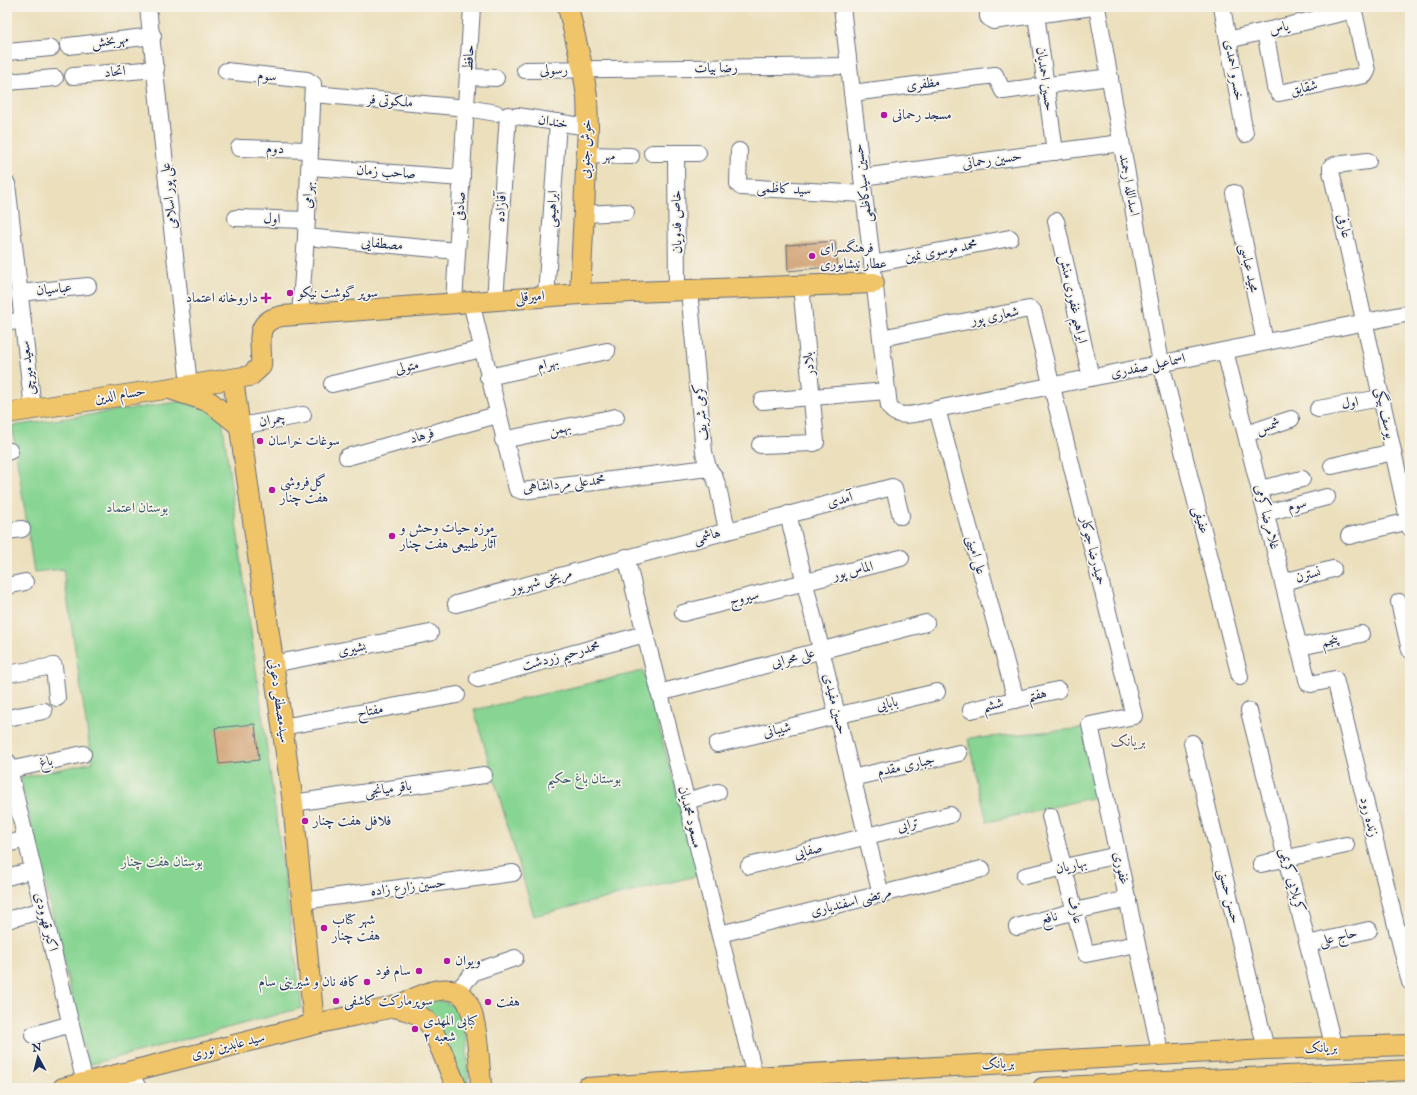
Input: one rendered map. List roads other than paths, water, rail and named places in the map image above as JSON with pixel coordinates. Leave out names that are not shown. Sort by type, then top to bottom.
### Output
[{"type":"main road","name":"خوش جنوبی","points":[[568,7],[583,70],[587,96],[588,127],[580,294]]},
{"type":"main road","name":"امیرقلی","points":[[233,379],[250,376],[261,366],[260,334],[265,322],[272,318],[546,296],[801,285],[873,273]]},
{"type":"main road","name":"حسام الدین","points":[[7,413],[165,388],[233,379]]},
{"type":"main road","name":"سیدمصطفی دعوتی","points":[[233,379],[293,803],[314,1024]]},
{"type":"main road","points":[[165,388],[192,395],[210,402],[240,426]]},
{"type":"main road","points":[[394,1007],[434,991],[444,990],[456,992],[466,1001],[472,1013],[482,1087]]},
{"type":"main road","points":[[394,1007],[416,1012],[426,1019],[432,1028],[455,1087]]},
{"type":"main road","name":"سید عابدین نوری","points":[[63,1088],[85,1083],[134,1080],[314,1024],[394,1007]]},
{"type":"main road","name":"بریانک","points":[[586,1088],[755,1076],[866,1079],[1266,1049],[1410,1045]]},
{"type":"main road","name":"بریانک","points":[[1043,1088],[1293,1081],[1410,1070]]},
{"type":"street","name":"علی پور اسلامی","points":[[148,7],[153,36],[189,385]]},
{"type":"street","name":"حافظ","points":[[466,108],[472,7]]},
{"type":"street","name":"حسین سیدکاظمی","points":[[842,7],[888,399]]},
{"type":"street","points":[[988,7],[988,17],[992,21],[1035,11],[1093,7]]},
{"type":"street","name":"اسدالله ارجمند","points":[[1097,7],[1161,363]]},
{"type":"street","name":"خسرو احمدی","points":[[1222,7],[1245,134]]},
{"type":"street","name":"یاس","points":[[1228,40],[1353,8]]},
{"type":"street","name":"شقایق","points":[[1265,31],[1274,87],[1279,93],[1365,75],[1367,71],[1353,8]]},
{"type":"street","name":"حسین احمدیان","points":[[1035,11],[1055,152]]},
{"type":"street","name":"مهربخش","points":[[68,46],[153,36]]},
{"type":"street","points":[[7,52],[51,48]]},
{"type":"street","name":"رضا بیات","points":[[583,70],[849,66]]},
{"type":"street","name":"اتحاد","points":[[73,76],[156,69]]},
{"type":"street","name":"رسولی","points":[[525,70],[583,70]]},
{"type":"street","name":"سوم","points":[[226,71],[307,80],[313,84],[314,94]]},
{"type":"street","name":"مظفری","points":[[852,93],[995,75],[1003,91],[1046,84]]},
{"type":"street","points":[[468,77],[496,78]]},
{"type":"street","points":[[1046,84],[1110,77]]},
{"type":"street","points":[[7,82],[55,78]]},
{"type":"street","name":"ملکوتی فر","points":[[314,94],[466,108]]},
{"type":"street","name":"بهرامی","points":[[300,315],[314,94]]},
{"type":"street","name":"خندان","points":[[466,108],[588,127]]},
{"type":"street","name":"صادقی","points":[[462,303],[457,251],[466,108]]},
{"type":"street","name":"آقازاده","points":[[495,300],[507,115]]},
{"type":"street","name":"ابراهیمی","points":[[546,296],[558,122]]},
{"type":"street","name":"حسین رحمانی","points":[[862,177],[1121,143]]},
{"type":"street","name":"دوم","points":[[239,148],[310,150]]},
{"type":"street","name":"سید کاظمی","points":[[739,151],[738,184],[741,187],[864,194]]},
{"type":"street","points":[[652,153],[698,153]]},
{"type":"street","name":"خاص فدویان","points":[[676,154],[683,290]]},
{"type":"street","name":"مهر","points":[[587,155],[631,156]]},
{"type":"street","name":"عارفی","points":[[1365,322],[1331,167],[1335,165],[1368,161]]},
{"type":"street","name":"صاحب زمان","points":[[310,167],[462,178]]},
{"type":"street","name":"سعید میرچی","points":[[7,184],[11,250],[19,293],[15,322],[33,409]]},
{"type":"street","name":"مجید عباسی","points":[[1234,193],[1265,342]]},
{"type":"street","points":[[584,214],[626,212]]},
{"type":"street","name":"اول","points":[[236,218],[307,220]]},
{"type":"street","name":"ابراهیم غفوری منش","points":[[1056,221],[1090,378]]},
{"type":"street","name":"مصطفایی","points":[[306,237],[457,251]]},
{"type":"street","name":"محمد موسوی نمین","points":[[873,273],[1010,238]]},
{"type":"street","name":"بلادر","points":[[760,445],[816,442],[801,285]]},
{"type":"street","name":"عباسیان","points":[[19,293],[88,286]]},
{"type":"street","name":"کرمی شریف","points":[[683,290],[704,452],[708,468],[714,476],[718,488],[727,530]]},
{"type":"street","name":"محمدعلی مردانشاهی","points":[[462,303],[482,349],[514,485],[517,489],[522,491],[708,468]]},
{"type":"street","name":"شعاری پور","points":[[881,338],[1032,309],[1051,386]]},
{"type":"street","name":"اسماعیل صفدری","points":[[888,399],[894,414],[901,416],[1410,313]]},
{"type":"street","name":"یوسف بیگی","points":[[1365,322],[1409,525]]},
{"type":"street","name":"متولی","points":[[332,384],[482,349]]},
{"type":"street","name":"بهرام","points":[[488,377],[607,351]]},
{"type":"street","name":"غلامرضا کرمی","points":[[1225,351],[1308,683]]},
{"type":"street","name":"عفیفی","points":[[1161,363],[1240,677]]},
{"type":"street","name":"حمیدرضا جوکار","points":[[1051,386],[1134,716]]},
{"type":"street","points":[[762,401],[812,397],[888,399]]},
{"type":"street","name":"اول","points":[[1318,409],[1382,398]]},
{"type":"street","name":"علی امینی","points":[[937,409],[1016,700]]},
{"type":"street","name":"چمران","points":[[240,426],[303,415]]},
{"type":"street","name":"فرهاد","points":[[347,457],[497,415]]},
{"type":"street","name":"بهمن","points":[[503,440],[616,417]]},
{"type":"street","name":"شمس","points":[[1246,434],[1291,419]]},
{"type":"street","points":[[1332,466],[1393,452]]},
{"type":"street","points":[[1260,489],[1302,479]]},
{"type":"street","name":"آمدی","points":[[788,514],[892,487],[894,488],[901,516]]},
{"type":"street","name":"سوم","points":[[1266,513],[1327,497]]},
{"type":"street","name":"هاشمی","points":[[626,557],[788,514]]},
{"type":"street","name":"حسین مفیدی","points":[[788,514],[881,895]]},
{"type":"street","points":[[1349,536],[1409,525]]},
{"type":"street","name":"مریخی شهریور","points":[[456,604],[626,557]]},
{"type":"street","name":"مسعود محمدیان","points":[[626,557],[755,1076]]},
{"type":"street","name":"الماس پور","points":[[805,583],[901,558]]},
{"type":"street","name":"نسترن","points":[[1283,582],[1332,569]]},
{"type":"street","points":[[7,586],[25,582]]},
{"type":"street","name":"سیروج","points":[[683,613],[805,583]]},
{"type":"street","points":[[1399,602],[1410,650]]},
{"type":"street","name":"علی محرابی","points":[[659,693],[926,623]]},
{"type":"street","name":"بشیری","points":[[273,664],[430,633]]},
{"type":"street","name":"محمدرحیم زردشت","points":[[478,679],[645,634]]},
{"type":"street","name":"پنجم","points":[[1300,647],[1361,634]]},
{"type":"street","points":[[7,674],[54,666],[57,698]]},
{"type":"street","name":"زنده رود","points":[[1308,683],[1312,684],[1335,679],[1410,982]]},
{"type":"street","name":"هفتم","points":[[1016,700],[1058,690]]},
{"type":"street","name":"بابایی","points":[[837,716],[937,692]]},
{"type":"street","name":"مفتاح","points":[[282,727],[457,695]]},
{"type":"street","name":"ششم","points":[[971,710],[1016,700]]},
{"type":"street","points":[[7,718],[44,711]]},
{"type":"street","name":"کربلایی کریمی","points":[[1249,711],[1334,1048]]},
{"type":"street","name":"شیبانی","points":[[718,744],[837,716]]},
{"type":"street","name":"غفوری","points":[[1134,716],[1090,725],[1161,1056]]},
{"type":"street","name":"حسن حسنی","points":[[1192,743],[1266,1049]]},
{"type":"street","name":"جباری مقدم","points":[[852,778],[959,753]]},
{"type":"street","name":"باغ","points":[[9,775],[83,754]]},
{"type":"street","name":"اکبر قهرودی","points":[[9,775],[34,870],[85,1083]]},
{"type":"street","name":"باقر میانجی","points":[[293,803],[484,775]]},
{"type":"street","points":[[686,801],[718,792]]},
{"type":"street","name":"ترابی","points":[[866,835],[950,815]]},
{"type":"street","name":"عارف","points":[[1050,816],[1086,954],[1137,944]]},
{"type":"street","name":"صفایی","points":[[749,866],[866,835]]},
{"type":"street","points":[[7,844],[26,839]]},
{"type":"street","points":[[1261,864],[1346,845]]},
{"type":"street","name":"بهاریان","points":[[1025,876],[1118,855]]},
{"type":"street","name":"مرتضی اسفندیاری","points":[[720,934],[982,869]]},
{"type":"street","points":[[7,877],[34,870]]},
{"type":"street","name":"حسین زارع زاده","points":[[302,901],[513,873]]},
{"type":"street","name":"نافع","points":[[1017,927],[1075,911],[1128,899]]},
{"type":"street","points":[[7,920],[43,910]]},
{"type":"street","name":"حاج علی","points":[[1308,944],[1368,930]]},
{"type":"street","points":[[456,992],[474,972],[515,958]]},
{"type":"street","points":[[33,1035],[71,1024]]},
{"type":"place","name":"مسجد رحمانی","points":[[884,115]]},
{"type":"place","name":"فرهنگسرای عطار نیشابوری","points":[[812,256]]},
{"type":"place","name":"سوپر گوشت نیکو","points":[[290,293]]},
{"type":"place","name":"داروخانه اعتماد","points":[[266,298]]},
{"type":"place","name":"سوغات خراسان","points":[[260,441]]},
{"type":"place","name":"گل‌فروشی هفت چنار","points":[[272,490]]},
{"type":"place","name":"موزه حیات وحش و آثار طبیعی هفت چنار","points":[[392,536]]},
{"type":"place","name":"فلافل هفت چنار","points":[[305,821]]},
{"type":"place","name":"شهر کتاب هفت چنار","points":[[324,928]]},
{"type":"place","name":"ویوان","points":[[447,961]]},
{"type":"place","name":"سام فود","points":[[419,971]]},
{"type":"place","name":"کافه نان و شیرینی سام","points":[[367,982]]},
{"type":"place","name":"سوپرمارکت کاشفی","points":[[336,1001]]},
{"type":"place","name":"هفت","points":[[488,1002]]},
{"type":"place","name":"کبابی المهدی شعبه ۲","points":[[415,1029]]},
{"type":"district","name":"بریانک","points":[[1128,741]]},
{"type":"park label","name":"بوستان اعتماد","points":[[137,508]]},
{"type":"park label","name":"بوستان باغ حکیم","points":[[584,779]]},
{"type":"park label","name":"بوستان هفت چنار","points":[[162,862]]}]
